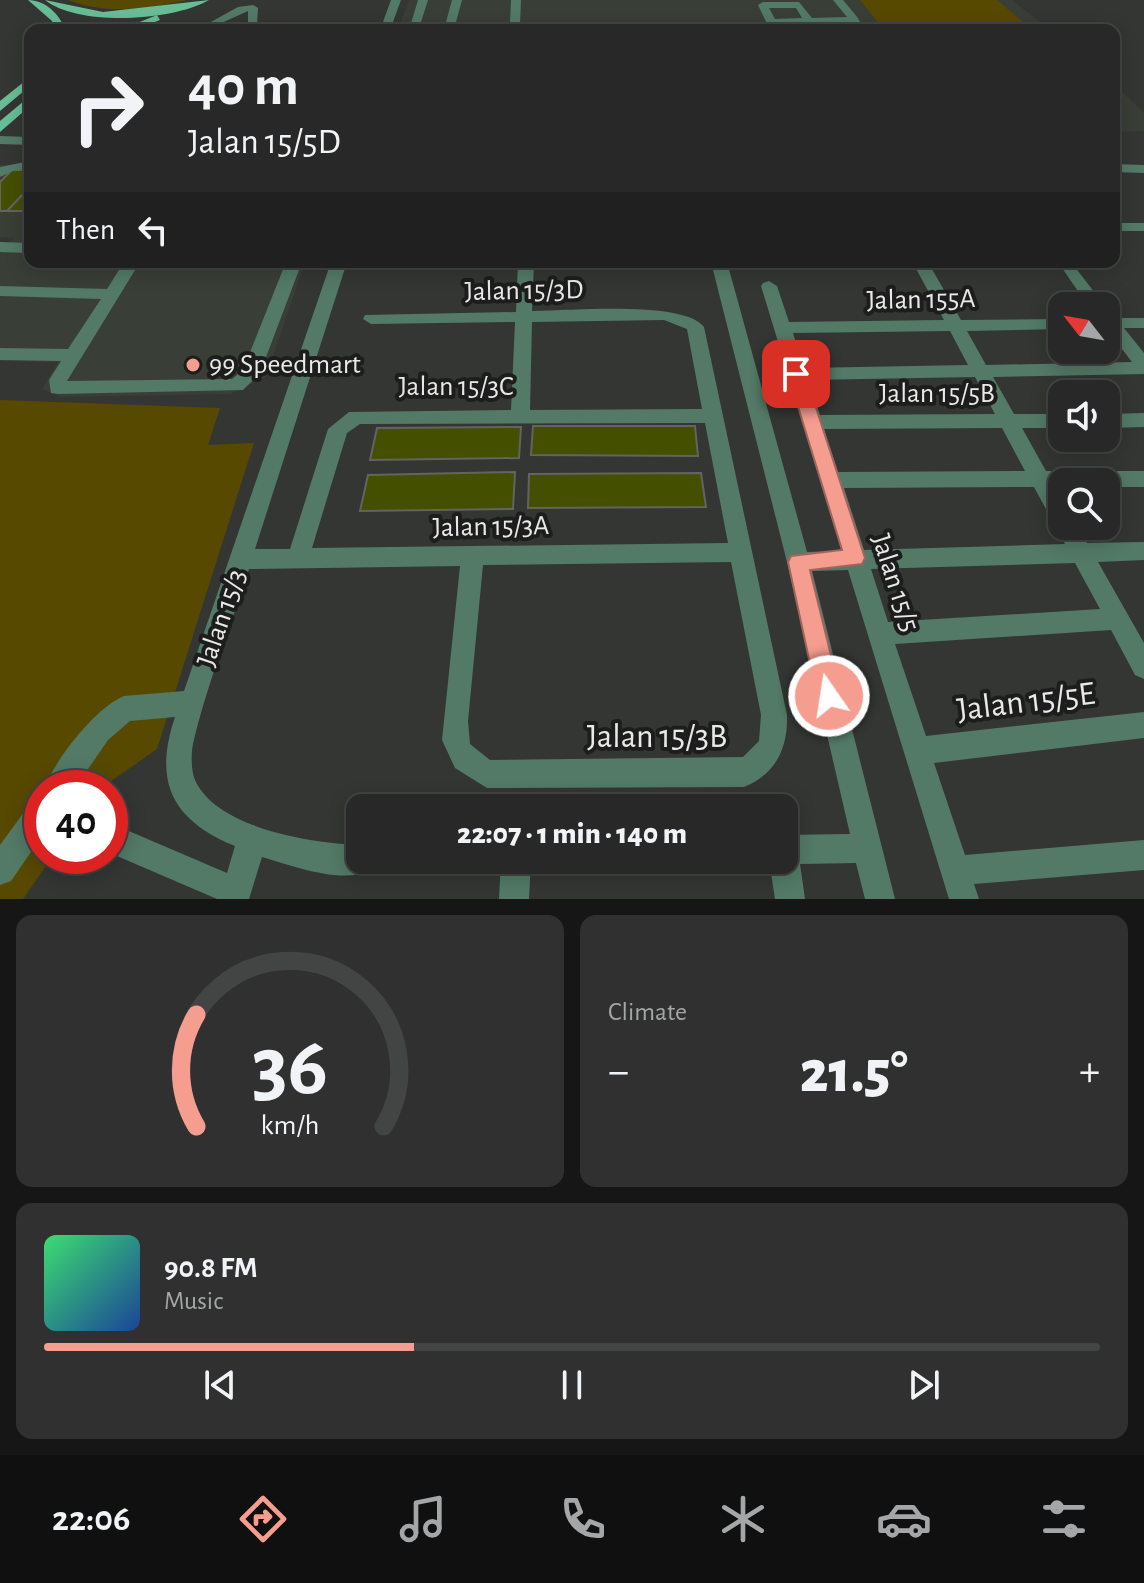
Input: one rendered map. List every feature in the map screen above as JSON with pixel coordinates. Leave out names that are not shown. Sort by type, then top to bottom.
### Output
[{"type":"main road","points":[[33,0],[58,24]]},
{"type":"main road","points":[[50,0],[61,7],[110,14],[174,7],[204,0]]},
{"type":"main road","points":[[144,24],[218,0]]},
{"type":"main road","points":[[61,7],[68,24]]},
{"type":"main road","points":[[130,24],[174,7]]},
{"type":"main road","points":[[0,107],[24,85]]},
{"type":"main road","points":[[0,128],[24,106]]},
{"type":"street","points":[[387,24],[396,0]]},
{"type":"street","points":[[416,24],[423,0]]},
{"type":"street","points":[[450,24],[457,0]]},
{"type":"street","points":[[515,24],[516,0]]},
{"type":"street","points":[[838,0],[857,24]]},
{"type":"street","points":[[805,21],[799,5],[763,5],[771,22],[845,24]]},
{"type":"street","points":[[210,24],[241,9],[253,8],[252,24]]},
{"type":"street","points":[[214,23],[233,24]]},
{"type":"street","points":[[0,140],[24,141]]},
{"type":"street","points":[[0,151],[24,158]]},
{"type":"street","points":[[0,173],[24,162]]},
{"type":"street","points":[[1120,168],[1144,169]]},
{"type":"street","points":[[1120,227],[1144,227]]},
{"type":"street","points":[[0,262],[20,247]]},
{"type":"street","points":[[128,268],[56,385],[64,391],[228,387],[244,380],[251,373],[292,268]]},
{"type":"street","name":"Jalan 15/3","points":[[337,268],[179,746],[179,770],[184,790],[197,807],[252,840],[298,852],[346,858]]},
{"type":"street","points":[[520,415],[526,268]]},
{"type":"street","points":[[721,268],[798,562],[880,899]]},
{"type":"street","points":[[924,268],[1048,494]]},
{"type":"street","points":[[1067,268],[1086,292]]},
{"type":"street","name":"Jalan 15/5","points":[[769,286],[959,885]]},
{"type":"street","points":[[0,291],[112,294]]},
{"type":"street","name":"Jalan 15/3D","points":[[371,319],[678,317]]},
{"type":"street","name":"Jalan 15/3B","points":[[472,557],[454,746],[467,762],[487,774],[744,773],[765,759],[774,739],[774,715],[742,552],[695,327],[678,317]]},
{"type":"street","points":[[1120,322],[1144,323]]},
{"type":"street","name":"Jalan 155A","points":[[782,328],[1048,324]]},
{"type":"street","points":[[1120,336],[1144,367]]},
{"type":"street","points":[[0,354],[73,355]]},
{"type":"street","points":[[796,374],[1144,367]]},
{"type":"street","name":"Jalan 15/3C","points":[[298,559],[338,429],[348,420],[365,414],[715,416]]},
{"type":"street","points":[[1120,421],[1144,420]]},
{"type":"street","name":"Jalan 15/5B","points":[[812,422],[1048,421]]},
{"type":"street","points":[[830,480],[1144,479]]},
{"type":"street","points":[[1074,540],[1144,667]]},
{"type":"street","points":[[798,562],[1144,551]]},
{"type":"street","name":"Jalan 15/3A","points":[[242,559],[742,552]]},
{"type":"street","points":[[879,634],[1117,619]]},
{"type":"street","points":[[71,770],[99,731],[124,709],[193,703]]},
{"type":"street","name":"Jalan 15/5E","points":[[917,751],[1144,725]]},
{"type":"street","points":[[0,870],[24,836]]},
{"type":"street","points":[[128,846],[235,896],[252,840]]},
{"type":"street","points":[[798,850],[868,848]]},
{"type":"street","points":[[959,885],[1144,855]]},
{"type":"street","points":[[514,899],[515,874]]},
{"type":"street","points":[[786,874],[790,899]]},
{"type":"shaded area","points":[[68,0],[187,0],[158,6],[112,9]]},
{"type":"shaded area","points":[[409,0],[1012,0],[1042,24],[400,24]]},
{"type":"shaded area","points":[[860,0],[997,0],[1025,24],[879,24]]},
{"type":"shaded area","points":[[1120,90],[1144,113],[1144,131],[1120,132]]},
{"type":"shaded area","points":[[24,164],[24,268],[303,268],[266,377],[230,394],[61,397],[42,389],[58,362],[0,361],[0,253],[14,238],[0,237],[0,165]]},
{"type":"shaded area","points":[[0,400],[220,408],[208,445],[254,443],[157,749],[127,770],[24,770],[24,874],[40,874],[23,899],[0,899]]},
{"type":"building","points":[[12,170],[24,170],[24,193],[7,211],[0,211],[0,182]]},
{"type":"building","points":[[24,193],[24,211],[7,211]]},
{"type":"building","points":[[533,426],[695,426],[698,456],[531,455]]},
{"type":"building","points":[[521,427],[519,458],[370,460],[377,428]]},
{"type":"building","points":[[515,472],[513,509],[360,511],[368,475]]},
{"type":"building","points":[[701,473],[706,507],[528,508],[529,474]]},
{"type":"place","name":"99 Speedmart","points":[[193,365]]},
{"type":"route","points":[[796,374],[855,558],[798,562],[829,696]]}]
